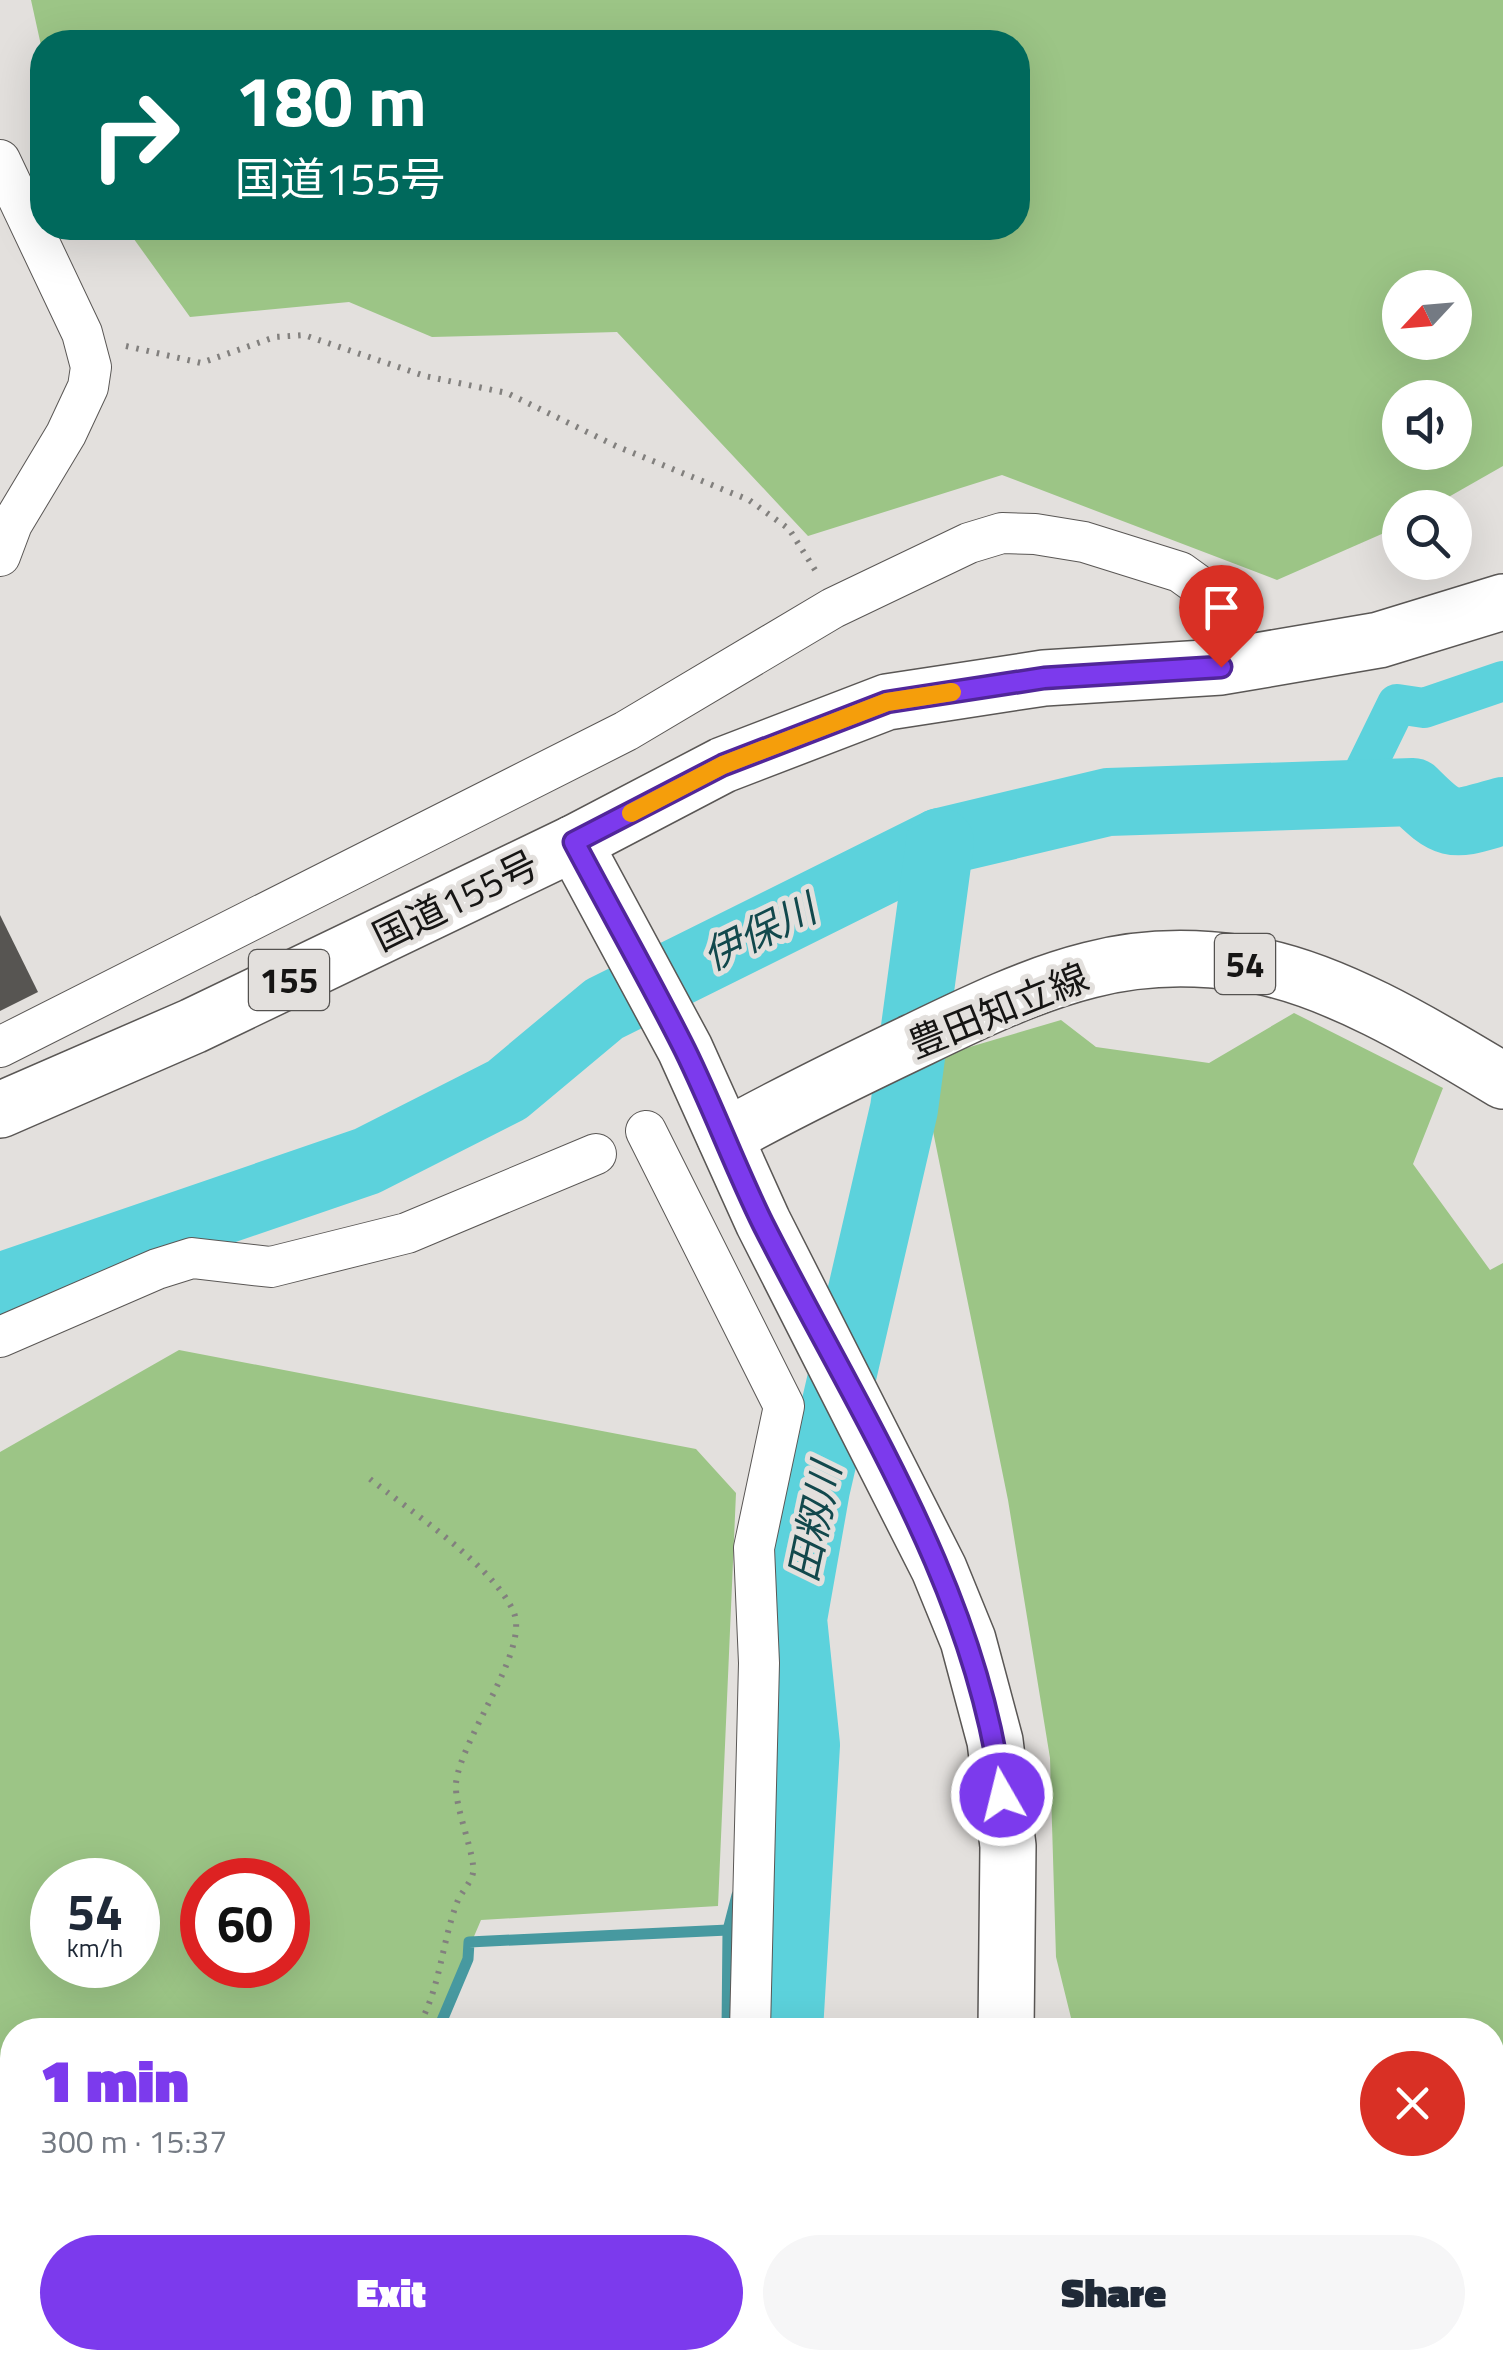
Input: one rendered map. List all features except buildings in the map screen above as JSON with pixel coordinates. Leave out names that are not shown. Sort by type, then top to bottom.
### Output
[{"type":"main road","name":"国道155号","points":[[0,1110],[584,862],[723,765],[887,702],[1044,678],[1221,667],[1379,640],[1503,602]]},
{"type":"main road","points":[[584,862],[684,1049],[763,1222],[932,1554],[968,1640],[995,1741],[1008,1846],[1006,2018]]},
{"type":"main road","name":"豊田知立線","points":[[725,1138],[970,1015],[1090,970],[1164,959],[1244,963],[1299,977],[1346,996],[1503,1081]]},
{"type":"street","points":[[0,160],[30,223]]},
{"type":"street","points":[[0,556],[12,524],[66,434],[88,387],[91,366],[82,333],[38,240]]},
{"type":"street","points":[[0,1047],[626,732],[833,608],[969,542],[1002,533],[1035,534],[1084,542],[1180,572],[1198,585],[1210,604],[1221,667]]},
{"type":"street","points":[[646,1131],[784,1406],[754,1548],[760,1663],[750,2018]]},
{"type":"street","points":[[0,1337],[192,1258],[271,1267],[407,1233],[596,1154]]},
{"type":"path","points":[[82,333],[162,356],[201,362],[275,337],[304,335],[425,376],[508,393],[616,446],[749,500],[789,529],[833,608]]},
{"type":"path","points":[[370,1479],[450,1543],[505,1595],[516,1618],[513,1650],[485,1705],[456,1783],[473,1872],[458,1901],[430,2008],[424,2018]]},
{"type":"green space","points":[[31,0],[1503,0],[1503,466],[1461,490],[1382,490],[1382,534],[1277,580],[1002,475],[808,536],[617,332],[432,337],[349,302],[190,317],[135,240],[1030,240],[1030,30],[38,30]]},
{"type":"green space","points":[[1294,1013],[1443,1088],[1413,1164],[1490,1270],[1503,1263],[1503,2018],[1071,2018],[1056,1957],[1050,1758],[1008,1500],[924,1087],[946,1054],[1061,1020],[1096,1047],[1209,1063]]},
{"type":"green space","points":[[179,1350],[696,1449],[736,1493],[718,1906],[481,1920],[439,2018],[0,2018],[0,1452]]},
{"type":"waterway","points":[[1353,794],[1397,704],[1424,708],[1503,681]]},
{"type":"waterway","name":"伊保川","points":[[0,1287],[367,1161],[507,1090],[604,1009],[940,842],[1108,802],[1413,792],[1436,813],[1454,821],[1503,811]]},
{"type":"waterway","name":"田籾川","points":[[790,2018],[806,1745],[793,1619],[816,1489],[904,1109],[940,842]]},
{"type":"waterway","points":[[727,2018],[728,1930],[737,1895]]},
{"type":"waterway","points":[[443,2018],[468,1959],[469,1942],[728,1930]]},
{"type":"slow traffic","points":[[631,813],[723,765],[887,702],[952,692]]},
{"type":"route","points":[[1002,1795],[995,1741],[982,1689],[968,1640],[939,1569],[763,1222],[684,1049],[574,842],[723,765],[887,702],[1044,678],[1221,667]]}]
